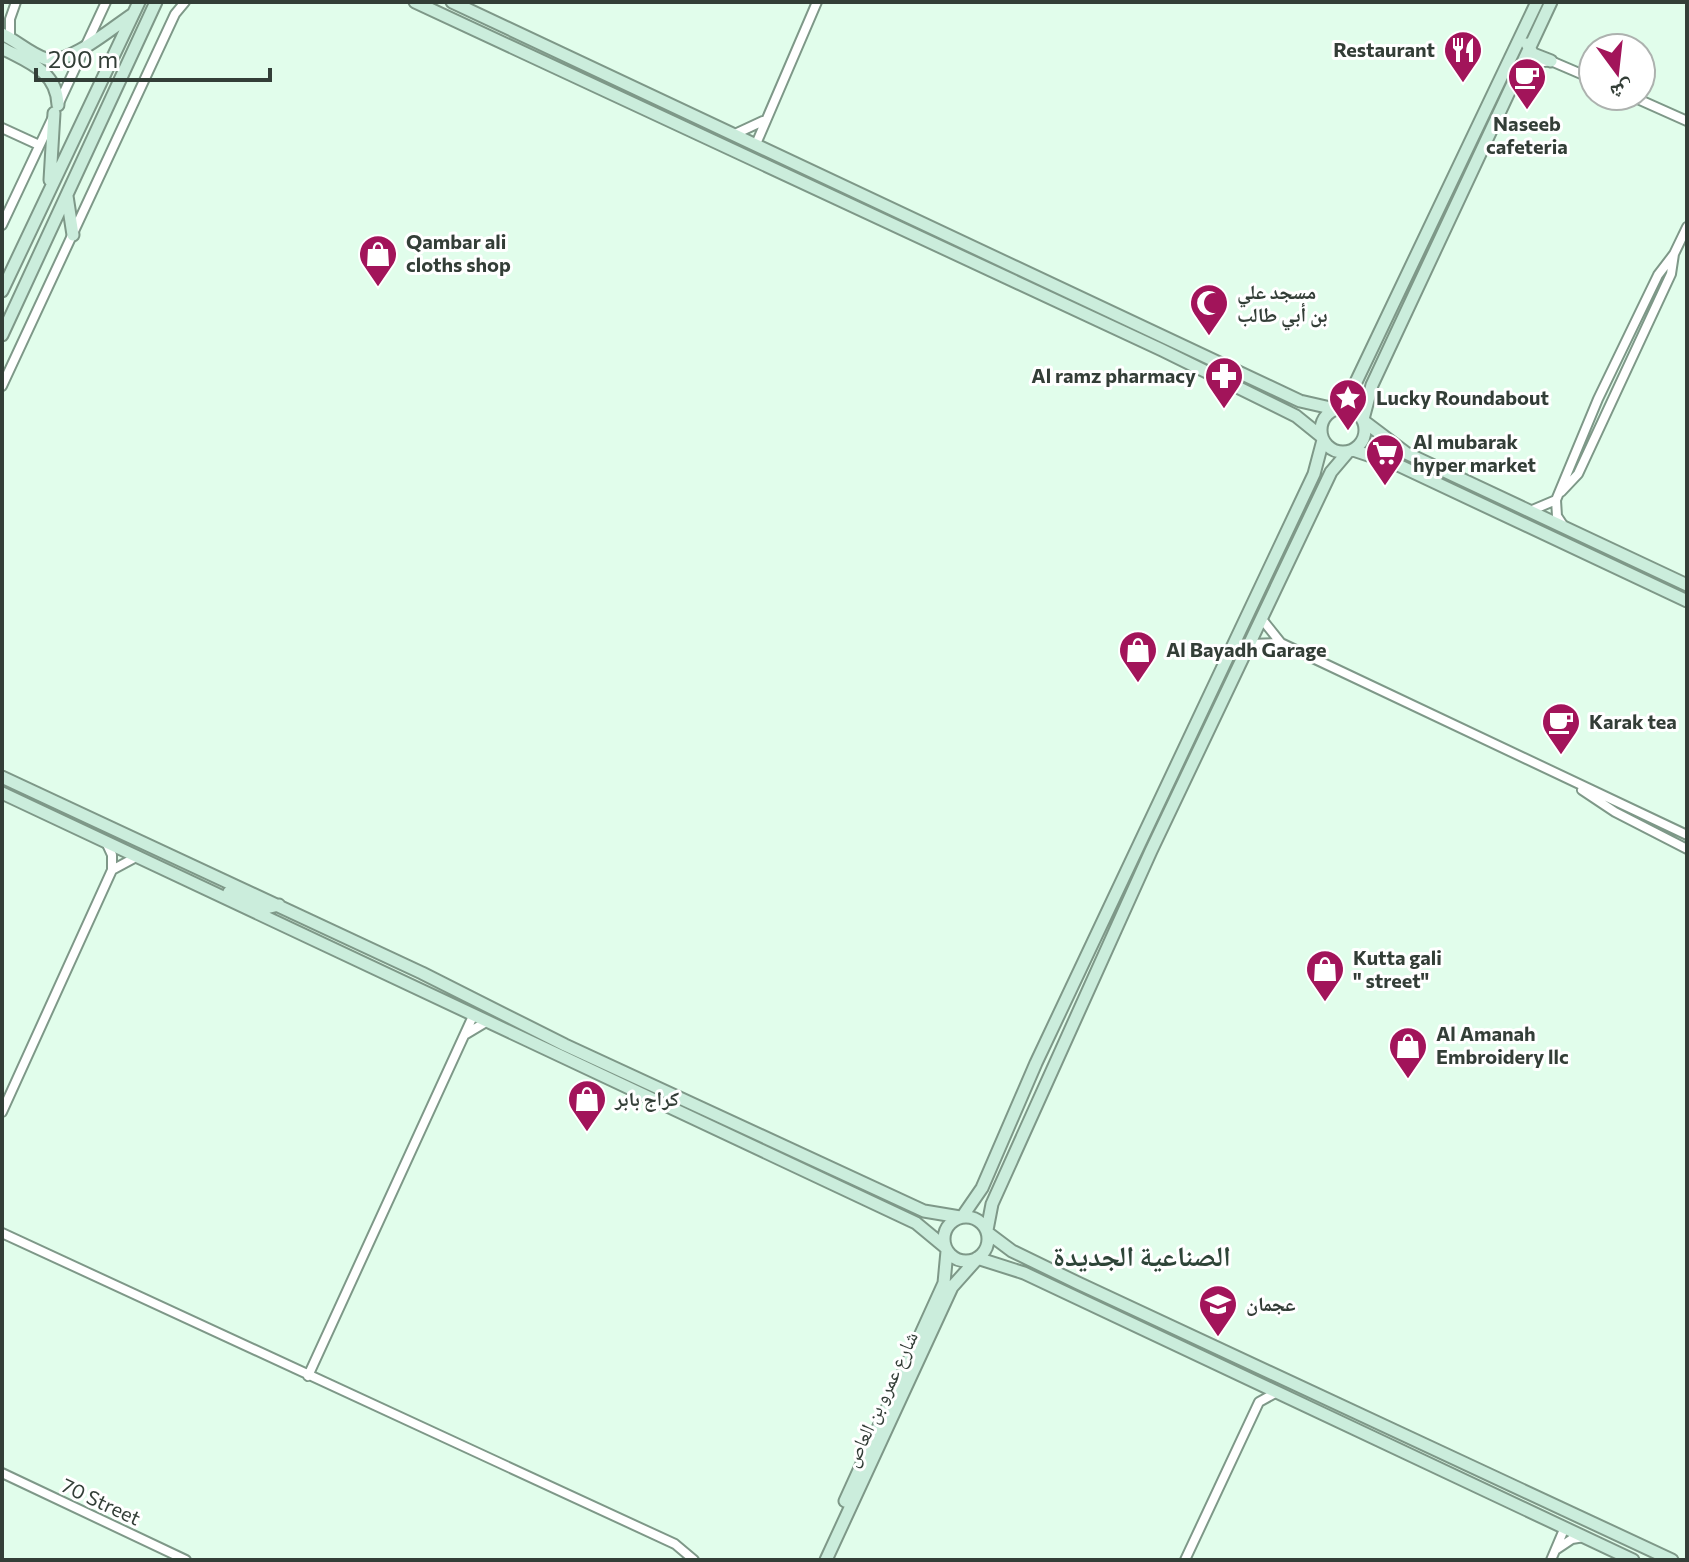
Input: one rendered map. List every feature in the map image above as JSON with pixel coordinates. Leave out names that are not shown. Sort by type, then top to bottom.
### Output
[{"type":"main road","points":[[2,335],[156,2]]},
{"type":"main road","points":[[415,2],[716,140],[1261,398],[1302,419],[1333,450],[1351,451],[1398,465],[1687,601]]},
{"type":"main road","points":[[452,2],[1300,401],[1336,409],[1352,409],[1397,448],[1687,585]]},
{"type":"main road","points":[[946,1249],[946,1229],[961,1217],[982,1188],[1036,1063],[1314,474],[1322,424],[1356,382],[1537,2]]},
{"type":"main road","points":[[977,1259],[988,1245],[992,1204],[1151,851],[1331,472],[1365,435],[1369,393],[1551,2]]},
{"type":"main road","points":[[51,60],[67,58],[136,8]]},
{"type":"main road","points":[[2,291],[136,8]]},
{"type":"main road","points":[[1525,27],[1529,51]]},
{"type":"main road","points":[[5,40],[51,60],[58,69],[53,74],[46,73]]},
{"type":"main road","points":[[5,40],[46,73],[57,89],[49,189]]},
{"type":"main road","points":[[1529,51],[1551,61]]},
{"type":"main road","points":[[716,140],[728,141],[746,149],[756,144]]},
{"type":"main road","points":[[765,164],[798,166]]},
{"type":"main road","points":[[67,195],[73,235]]},
{"type":"main road","points":[[1180,760],[1172,790],[1176,795],[1180,793]]},
{"type":"main road","points":[[2,777],[924,1211],[977,1219],[988,1232],[1021,1255],[1672,1560]]},
{"type":"main road","points":[[2,793],[916,1223],[961,1261],[977,1259],[1014,1268],[1633,1560]]},
{"type":"main road","points":[[1149,822],[1155,819],[1161,825],[1151,851]]},
{"type":"main road","points":[[180,877],[198,878],[266,908],[279,905]]},
{"type":"main road","points":[[473,1016],[485,1012],[516,1025],[523,1024]]},
{"type":"main road","name":"شارع عمرو بن العاص","points":[[819,1560],[944,1283],[946,1249]]},
{"type":"main road","name":"شارع عمرو بن العاص","points":[[826,1560],[952,1287],[977,1259]]},
{"type":"main road","points":[[1321,1413],[1368,1432],[1383,1425]]},
{"type":"main road","points":[[1565,1527],[1579,1525],[1623,1545],[1637,1543]]},
{"type":"street","points":[[5,40],[16,2]]},
{"type":"street","points":[[2,225],[106,2]]},
{"type":"street","points":[[2,386],[175,14],[185,2]]},
{"type":"street","points":[[756,144],[763,121],[817,2]]},
{"type":"street","points":[[1536,36],[1551,61]]},
{"type":"street","points":[[1522,65],[1551,61],[1577,72]]},
{"type":"street","points":[[1657,108],[1687,121]]},
{"type":"street","points":[[734,134],[763,121]]},
{"type":"street","points":[[2,128],[39,145]]},
{"type":"street","points":[[1566,528],[1557,516],[1563,476],[1661,269],[1674,254],[1687,227]]},
{"type":"street","points":[[1529,511],[1558,496],[1578,474],[1671,274],[1674,254]]},
{"type":"street","points":[[1261,618],[1281,643],[1687,835]]},
{"type":"street","points":[[1249,644],[1281,643]]},
{"type":"street","points":[[1573,782],[1615,812],[1687,849]]},
{"type":"street","points":[[2,1112],[112,870],[112,855],[106,842]]},
{"type":"street","points":[[112,870],[138,856]]},
{"type":"street","points":[[308,1376],[473,1016]]},
{"type":"street","points":[[466,1034],[486,1022]]},
{"type":"street","points":[[2,1233],[675,1544],[694,1560]]},
{"type":"street","points":[[1253,1379],[1259,1402]]},
{"type":"street","points":[[1185,1560],[1259,1402],[1279,1391]]},
{"type":"street","name":"70 Street","points":[[2,1473],[186,1560]]},
{"type":"street","points":[[1551,1560],[1565,1527]]},
{"type":"street","points":[[1556,1550],[1572,1539],[1585,1537]]},
{"type":"place","name":"Restaurant","points":[[1463,84]]},
{"type":"place","name":"Naseeb cafeteria","points":[[1527,111]]},
{"type":"place","name":"Qambar ali cloths shop","points":[[378,288]]},
{"type":"place","name":"مسجد علي بن أبي طالب","points":[[1209,337]]},
{"type":"place","name":"Al ramz pharmacy","points":[[1224,410]]},
{"type":"place","name":"Lucky Roundabout","points":[[1348,432]]},
{"type":"place","name":"Al mubarak hyper market","points":[[1385,487]]},
{"type":"place","name":"Al Bayadh Garage","points":[[1138,684]]},
{"type":"place","name":"Karak tea","points":[[1561,756]]},
{"type":"place","name":"Kutta gali \" street\"","points":[[1325,1003]]},
{"type":"place","name":"Al Amanah Embroidery llc","points":[[1408,1080]]},
{"type":"place","name":"كراج بابر","points":[[587,1133]]},
{"type":"place","name":"عجمان","points":[[1218,1338]]},
{"type":"district","name":"الصناعية الجديدة","points":[[1142,1256]]}]
